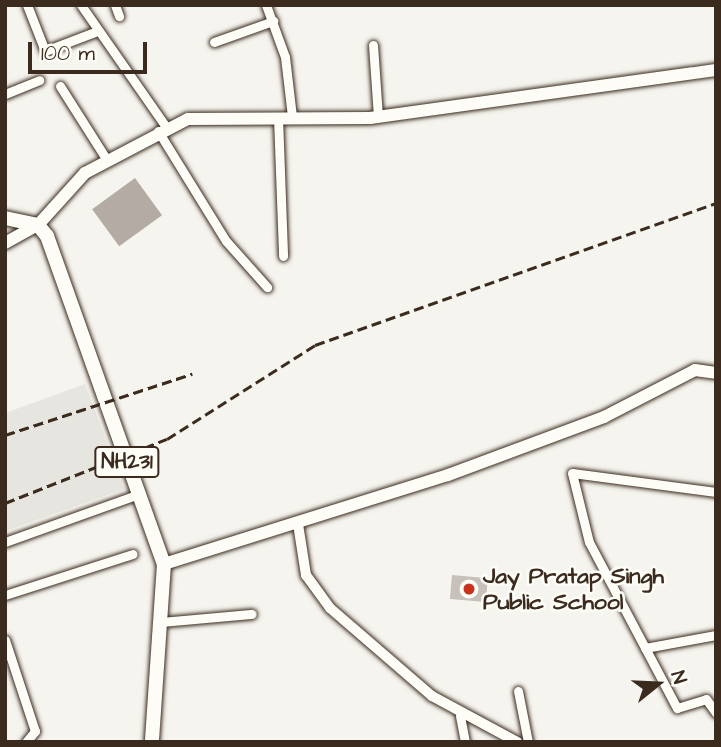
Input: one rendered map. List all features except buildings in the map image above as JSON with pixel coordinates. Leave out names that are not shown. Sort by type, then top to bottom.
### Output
[{"type":"highway","points":[[5,219],[38,225]]},
{"type":"highway","name":"NH231","points":[[38,225],[47,236],[164,564],[152,742]]},
{"type":"main road","points":[[5,243],[38,225],[57,199],[107,160],[162,129],[188,119],[378,117],[716,70]]},
{"type":"main road","points":[[164,564],[298,524],[604,417],[695,370],[716,373]]},
{"type":"street","points":[[26,5],[45,51],[97,31]]},
{"type":"street","points":[[82,5],[162,129],[226,241],[267,287]]},
{"type":"street","points":[[115,5],[119,16]]},
{"type":"street","points":[[266,5],[285,57],[292,117]]},
{"type":"street","points":[[214,42],[273,21]]},
{"type":"street","points":[[373,45],[378,117]]},
{"type":"street","points":[[5,93],[39,80]]},
{"type":"street","points":[[60,86],[107,160]]},
{"type":"street","points":[[278,117],[283,256]]},
{"type":"street","points":[[716,492],[572,472],[589,542],[677,708],[706,699],[716,713]]},
{"type":"street","points":[[5,542],[139,494]]},
{"type":"street","points":[[298,524],[306,575],[330,608],[460,716],[517,742]]},
{"type":"street","points":[[5,595],[133,554]]},
{"type":"street","points":[[160,622],[252,614]]},
{"type":"street","points":[[645,648],[716,635]]},
{"type":"street","points":[[5,640],[35,731],[26,742]]},
{"type":"street","points":[[518,691],[528,742]]},
{"type":"street","points":[[460,716],[465,742]]},
{"type":"shaded area","points":[[135,178],[162,215],[119,246],[92,209]]},
{"type":"shaded area","points":[[85,384],[124,489],[5,531],[5,413]]},
{"type":"railway","points":[[5,503],[167,439],[315,345],[716,203]]},
{"type":"railway","points":[[5,435],[192,374]]},
{"type":"place","name":"Jay Pratap Singh Public School","points":[[469,589]]}]
